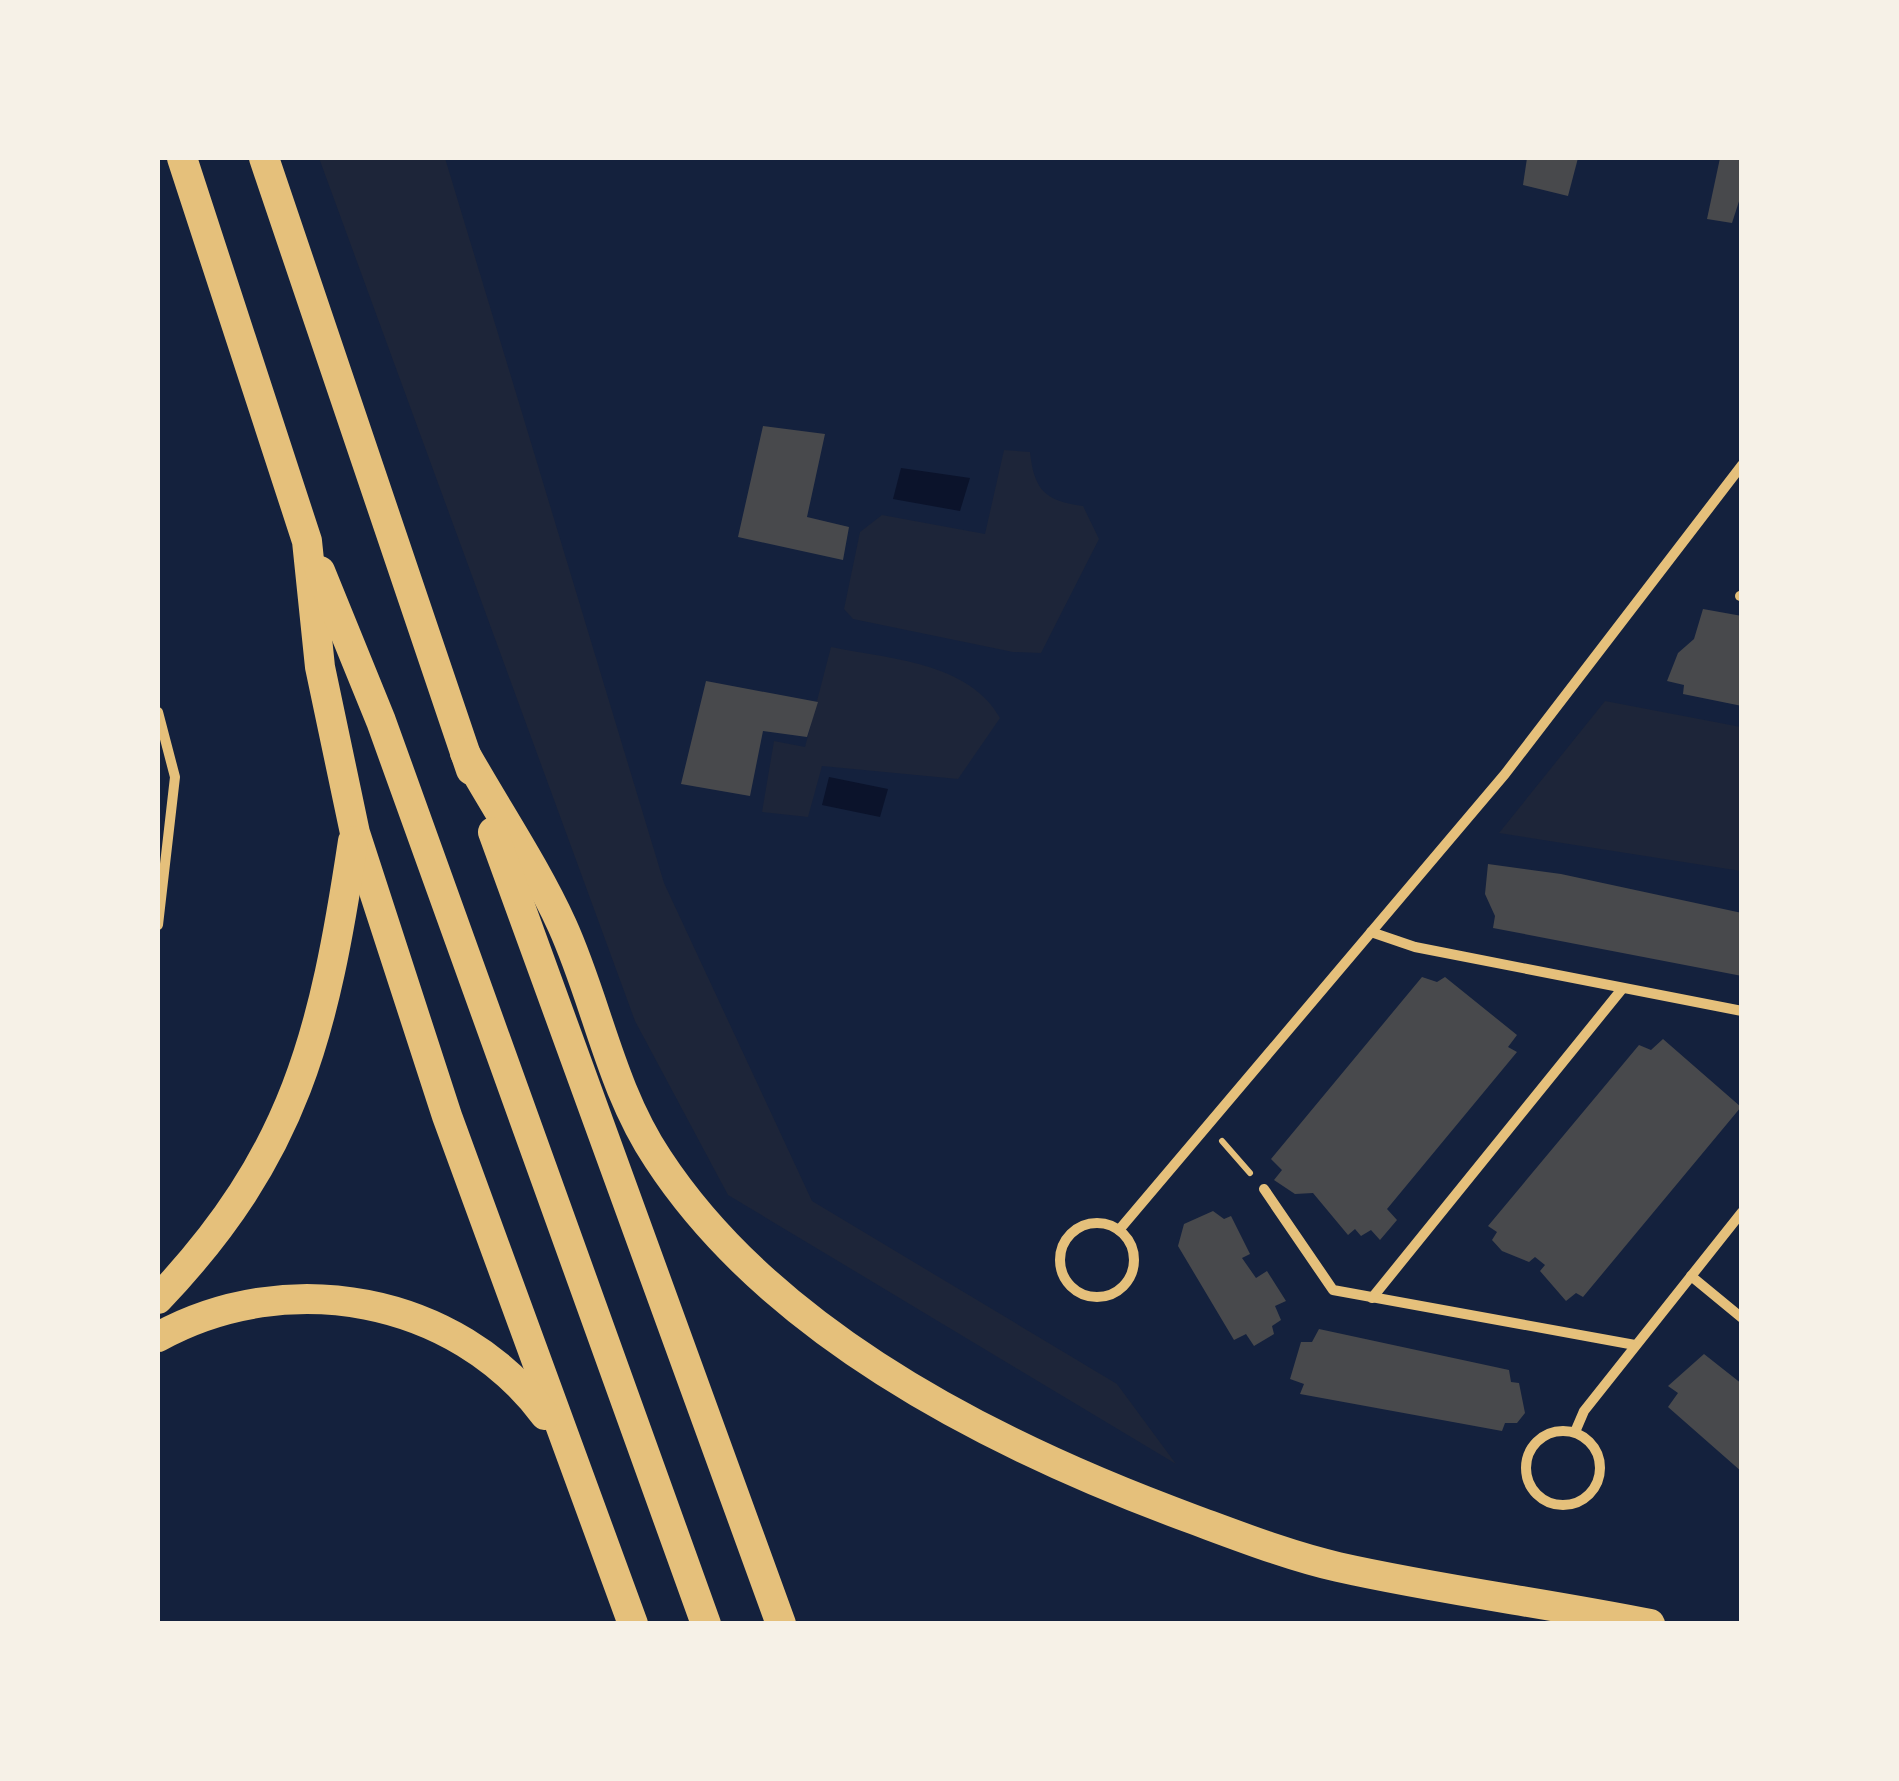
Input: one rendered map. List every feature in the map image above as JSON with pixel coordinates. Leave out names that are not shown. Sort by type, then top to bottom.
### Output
[{"type":"highway","points":[[182,158],[307,540],[380,721],[706,1624]]},
{"type":"highway","points":[[264,158],[465,753],[781,1624]]},
{"type":"highway","points":[[307,540],[320,666],[355,833],[447,1116],[633,1624]]},
{"type":"highway","points":[[465,753],[562,926],[608,1060],[655,1156],[694,1210],[738,1259],[852,1348],[983,1428],[1097,1484],[1232,1533],[1336,1566],[1650,1624]]},
{"type":"highway","points":[[158,1298],[246,1193],[306,1070],[327,988],[355,833]]},
{"type":"highway","points":[[158,1337],[204,1315],[251,1302],[299,1299],[386,1306],[425,1320],[496,1362],[528,1392],[563,1439]]},
{"type":"street","points":[[1119,1230],[1506,774],[1742,464]]},
{"type":"street","points":[[158,712],[175,777],[158,925]]},
{"type":"street","points":[[1371,932],[1415,947],[1742,1011]]},
{"type":"street","points":[[1372,1298],[1622,989]]},
{"type":"street","points":[[1264,1189],[1333,1290],[1634,1345]]},
{"type":"street","points":[[1575,1432],[1584,1410],[1742,1212]]},
{"type":"street","points":[[1096,1222],[1119,1230],[1133,1250],[1131,1275],[1114,1293],[1102,1297],[1078,1292],[1062,1274],[1061,1250],[1066,1240],[1084,1224],[1096,1222]]},
{"type":"street","points":[[1691,1276],[1742,1318]]},
{"type":"street","points":[[1563,1430],[1575,1432],[1594,1446],[1601,1470],[1591,1493],[1581,1500],[1556,1505],[1535,1492],[1528,1482],[1527,1458],[1540,1438],[1563,1430]]},
{"type":"path","points":[[1207,1126],[1264,1189]]},
{"type":"shaded area","points":[[319,158],[445,158],[664,883],[812,1201],[1117,1384],[1176,1464],[728,1195],[635,1021]]},
{"type":"shaded area","points":[[1004,450],[1030,452],[1035,476],[1044,491],[1059,501],[1083,506],[1099,539],[1041,653],[1013,652],[853,619],[844,609],[860,532],[882,515],[985,534]]},
{"type":"shaded area","points":[[901,468],[970,478],[960,511],[893,499]]},
{"type":"shaded area","points":[[831,647],[902,660],[948,674],[986,699],[1000,718],[958,779],[822,766],[808,817],[762,812],[774,741],[805,747]]},
{"type":"shaded area","points":[[1605,701],[1741,727],[1741,871],[1499,833]]},
{"type":"shaded area","points":[[829,777],[888,789],[880,817],[822,805]]},
{"type":"building","points":[[1527,158],[1578,158],[1568,196],[1523,185]]},
{"type":"building","points":[[1720,158],[1742,158],[1742,192],[1732,223],[1707,219]]},
{"type":"building","points":[[763,426],[825,434],[807,517],[849,527],[843,560],[738,537]]},
{"type":"building","points":[[1703,609],[1742,616],[1742,706],[1683,694],[1684,685],[1667,681],[1678,653],[1694,639]]},
{"type":"building","points":[[706,681],[818,702],[807,737],[763,731],[750,796],[681,784]]},
{"type":"building","points":[[1488,864],[1561,874],[1742,913],[1742,976],[1493,928],[1495,916],[1485,894]]},
{"type":"building","points":[[1422,977],[1437,982],[1445,977],[1517,1035],[1508,1047],[1517,1052],[1387,1209],[1397,1220],[1380,1240],[1371,1230],[1361,1236],[1355,1229],[1348,1235],[1313,1193],[1295,1194],[1274,1180],[1282,1170],[1271,1159]]},
{"type":"building","points":[[1663,1039],[1741,1107],[1583,1297],[1576,1293],[1566,1301],[1540,1271],[1545,1265],[1535,1257],[1529,1262],[1502,1251],[1492,1240],[1497,1232],[1488,1226],[1639,1045],[1651,1050]]},
{"type":"building","points":[[1213,1211],[1224,1219],[1231,1216],[1250,1254],[1242,1258],[1256,1278],[1267,1271],[1286,1301],[1275,1306],[1281,1320],[1272,1326],[1274,1334],[1254,1346],[1246,1334],[1234,1340],[1178,1246],[1184,1224]]},
{"type":"building","points":[[1319,1329],[1509,1370],[1511,1382],[1519,1383],[1525,1413],[1517,1423],[1505,1423],[1502,1431],[1300,1394],[1304,1384],[1290,1379],[1301,1342],[1312,1342]]},
{"type":"building","points":[[1704,1354],[1742,1384],[1742,1472],[1668,1407],[1678,1393],[1668,1386]]}]
